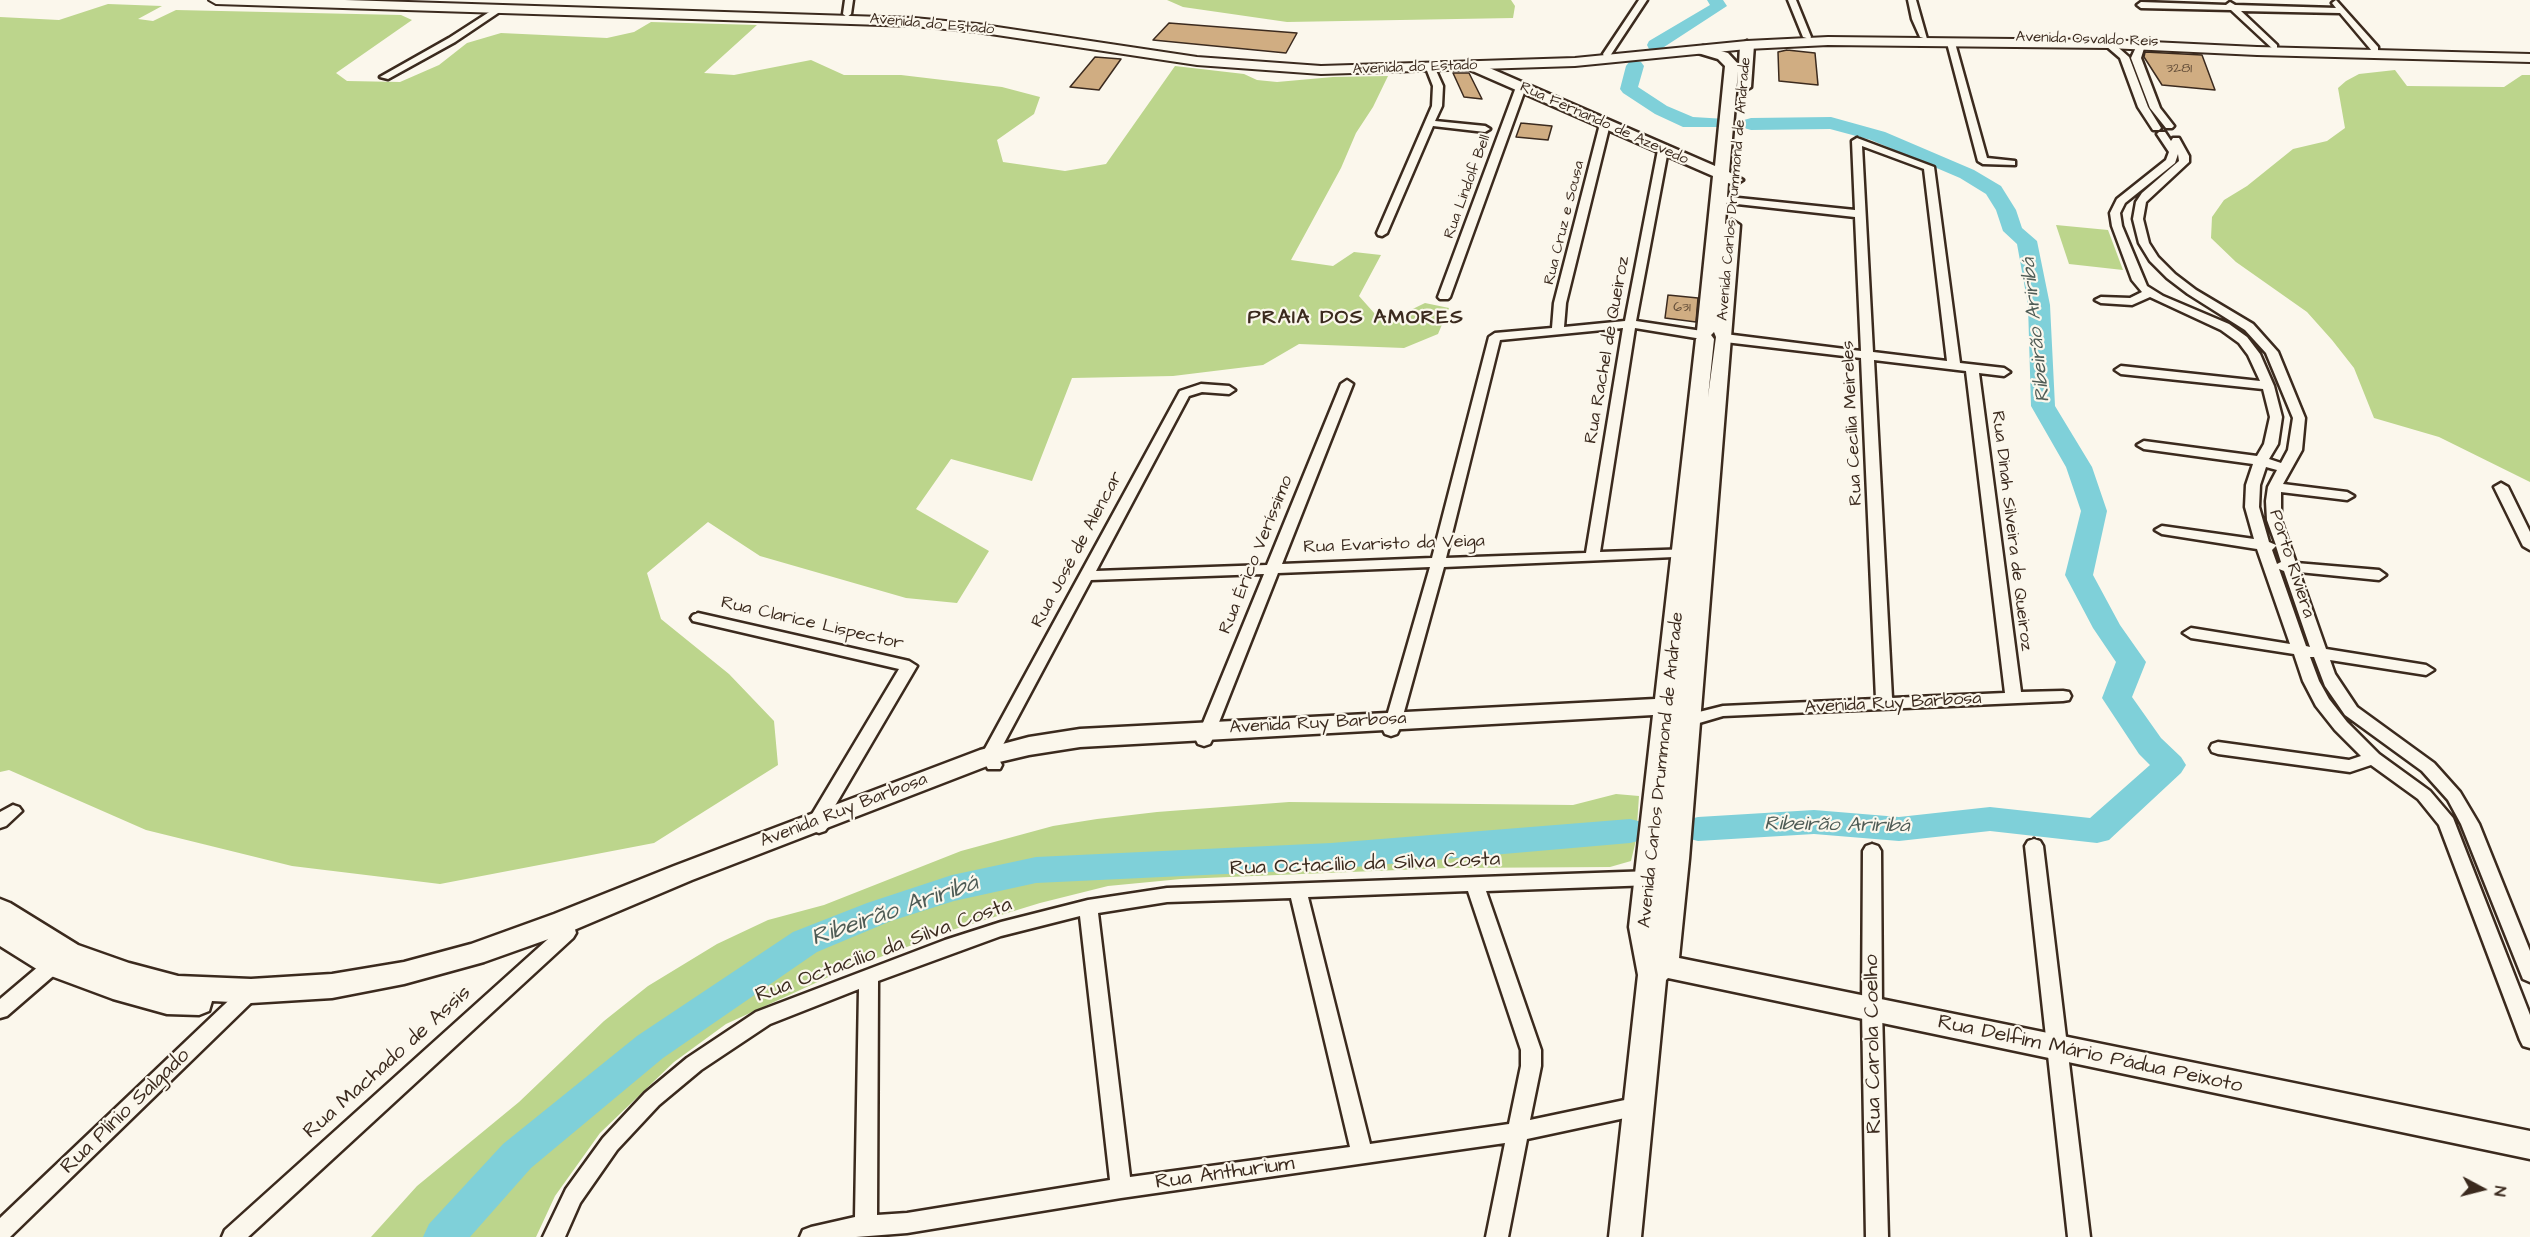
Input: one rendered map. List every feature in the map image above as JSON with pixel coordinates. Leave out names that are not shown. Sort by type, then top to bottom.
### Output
[{"type":"main road","name":"Avenida do Estado","points":[[216,0],[875,19],[942,24],[1162,56],[1271,64],[1402,63],[1644,54]]},
{"type":"main road","name":"Avenida do Estado","points":[[367,0],[667,11],[848,7],[1065,31],[1167,52],[1271,64]]},
{"type":"main road","points":[[987,23],[1036,22]]},
{"type":"main road","points":[[1047,38],[1065,31]]},
{"type":"main road","name":"Avenida Osvaldo Reis","points":[[1644,54],[1738,40],[1807,37],[1924,37],[2075,39],[2530,56]]},
{"type":"main road","name":"Avenida Osvaldo Reis","points":[[1644,54],[1828,41],[2109,44],[2138,52],[2480,54]]},
{"type":"main road","points":[[2410,50],[2450,41],[2476,47],[2480,54]]},
{"type":"main road","name":"Avenida Carlos Drummond de Andrade","points":[[1625,1237],[1639,1106],[1676,859],[1678,713],[1739,66],[1748,45]]},
{"type":"main road","name":"Avenida Carlos Drummond de Andrade","points":[[1703,50],[1723,56],[1739,66]]},
{"type":"main road","name":"Avenida do Estado","points":[[1271,64],[1266,74],[1280,78],[1363,70],[1473,66],[1644,54]]},
{"type":"main road","name":"Rua Fernando de Azevedo","points":[[1473,66],[1729,178]]},
{"type":"main road","name":"Avenida Carlos Drummond de Andrade","points":[[1658,971],[1643,927],[1648,879],[1678,713]]},
{"type":"main road","name":"Avenida Ruy Barbosa","points":[[0,932],[60,959],[113,987],[167,1002],[245,998],[327,1000],[402,986],[476,966],[819,825],[992,760],[1061,750],[1206,735],[1678,713]]},
{"type":"main road","name":"Avenida Ruy Barbosa","points":[[0,910],[60,959]]},
{"type":"main road","name":"Rua Delfim Mário Pádua Peixoto","points":[[1658,971],[1872,1010],[2530,1145]]},
{"type":"street","points":[[1607,54],[1643,0]]},
{"type":"street","points":[[1792,0],[1807,37]]},
{"type":"street","points":[[1912,0],[1916,19],[1924,37]]},
{"type":"street","points":[[2333,0],[2375,49]]},
{"type":"street","points":[[2141,5],[2229,3],[2343,11]]},
{"type":"street","points":[[2229,3],[2274,46]]},
{"type":"street","points":[[385,76],[452,40],[500,9]]},
{"type":"street","points":[[1951,43],[1983,161],[2011,164]]},
{"type":"street","points":[[2109,44],[2124,57],[2138,96],[2184,156],[2182,165],[2146,195],[2139,212],[2118,207]]},
{"type":"street","points":[[2101,300],[2132,302],[2149,293],[2140,284],[2117,226],[2118,207],[2171,161],[2174,152],[2150,97],[2138,52],[2124,57]]},
{"type":"street","points":[[1382,233],[1439,95],[1431,68]]},
{"type":"street","name":"Rua Lindolf Bell","points":[[1444,297],[1521,87]]},
{"type":"street","points":[[2138,96],[2150,97]]},
{"type":"street","points":[[1429,123],[1485,129]]},
{"type":"street","name":"Rua Cruz e Sousa","points":[[1558,330],[1560,303],[1605,124]]},
{"type":"street","name":"Rua Cecília Meireles","points":[[1884,705],[1857,141],[1929,167],[1954,366]]},
{"type":"street","name":"Rua Rachel de Queiroz","points":[[1592,557],[1630,324],[1663,150]]},
{"type":"street","points":[[1727,200],[1861,214]]},
{"type":"street","name":"Porto Riviera","points":[[2139,212],[2140,235],[2154,259],[2171,276],[2249,327],[2263,340],[2275,358],[2299,418],[2298,441],[2275,487],[2273,510],[2283,548],[2320,655],[2333,686],[2351,711],[2372,728],[2401,746],[2442,782],[2463,810],[2530,974]]},
{"type":"street","name":"Porto Riviera","points":[[2149,293],[2217,322],[2243,340],[2254,354],[2268,386],[2276,417],[2271,444],[2261,461],[2252,497],[2254,517],[2311,681],[2322,702],[2341,726],[2373,758],[2424,795],[2441,812],[2451,831],[2530,1040]]},
{"type":"street","points":[[2178,306],[2194,303],[2199,296]]},
{"type":"street","points":[[1392,725],[1438,563],[1495,337],[1630,324],[2004,372]]},
{"type":"street","name":"Rua Dinah Silveira de Queiroz","points":[[1972,368],[2014,698]]},
{"type":"street","points":[[2121,370],[2268,386]]},
{"type":"street","name":"Rua Érico Veríssimo","points":[[1206,735],[1347,384]]},
{"type":"street","name":"Rua José de Alencar","points":[[992,760],[1086,576],[1184,394],[1201,388],[1229,390]]},
{"type":"street","points":[[2144,445],[2261,461],[2285,468]]},
{"type":"street","points":[[2275,487],[2347,496]]},
{"type":"street","points":[[2501,487],[2530,546]]},
{"type":"street","points":[[2162,530],[2283,548]]},
{"type":"street","name":"Rua Evaristo da Veiga","points":[[1086,576],[1693,553]]},
{"type":"street","points":[[2270,564],[2379,575]]},
{"type":"street","name":"Rua Clarice Lispector","points":[[698,618],[909,666],[819,825]]},
{"type":"street","points":[[2191,633],[2299,648],[2320,655],[2426,670]]},
{"type":"street","name":"Avenida Ruy Barbosa","points":[[1678,713],[2063,696]]},
{"type":"street","points":[[2218,748],[2350,766],[2373,758],[2390,764],[2402,764],[2408,760],[2401,746]]},
{"type":"street","points":[[2034,846],[2079,1237]]},
{"type":"street","name":"Rua Carola Coelho","points":[[1872,851],[1872,1010],[1877,1237]]},
{"type":"street","points":[[1648,879],[1664,874],[1676,859]]},
{"type":"street","name":"Rua Octacílio da Silva Costa","points":[[554,1237],[564,1211],[590,1169],[652,1099],[694,1064],[763,1018],[992,932],[1088,907],[1167,895],[1648,879]]},
{"type":"street","points":[[1474,883],[1531,1050],[1531,1066],[1497,1237]]},
{"type":"street","points":[[2471,885],[2496,889]]},
{"type":"street","points":[[1298,891],[1362,1154]]},
{"type":"street","points":[[1088,907],[1121,1188]]},
{"type":"street","name":"Rua Machado de Assis","points":[[233,1237],[565,928]]},
{"type":"street","points":[[0,1010],[60,959]]},
{"type":"street","points":[[866,1225],[869,978]]},
{"type":"street","name":"Rua Plínio Salgado","points":[[0,1232],[245,998]]},
{"type":"street","name":"Rua Anthurium","points":[[811,1237],[835,1235],[866,1225],[907,1230],[1121,1188],[1518,1132],[1639,1106]]},
{"type":"green space","points":[[1167,0],[1511,0],[1515,6],[1513,18],[1287,22],[1183,7]]},
{"type":"green space","points":[[108,4],[162,6],[138,19],[153,21],[176,10],[401,15],[412,20],[336,73],[347,81],[400,82],[439,65],[467,43],[501,33],[607,38],[634,32],[651,22],[757,25],[704,73],[734,75],[811,60],[844,75],[901,75],[1002,87],[1040,97],[1034,114],[997,140],[1003,162],[1065,171],[1106,164],[1175,66],[1244,74],[1257,80],[1277,82],[1333,77],[1388,76],[1291,260],[1333,266],[1354,252],[1381,255],[1359,296],[1375,314],[1392,319],[1425,303],[1449,308],[1438,334],[1404,348],[1299,344],[1263,365],[1173,376],[1072,378],[1032,481],[951,459],[916,509],[989,551],[957,603],[906,598],[760,556],[708,522],[647,573],[661,619],[729,674],[774,721],[778,765],[654,843],[440,884],[292,866],[146,830],[9,770],[0,772],[0,17],[59,20]]},
{"type":"green space","points":[[2395,70],[2407,86],[2504,87],[2522,75],[2530,75],[2530,482],[2439,437],[2374,418],[2354,368],[2307,312],[2236,262],[2211,238],[2212,217],[2224,200],[2247,186],[2293,149],[2327,141],[2345,128],[2338,88],[2359,74]]},
{"type":"green space","points":[[2056,225],[2108,230],[2123,270],[2069,264]]},
{"type":"green space","points":[[1616,794],[1639,796],[1636,840],[1631,861],[1610,867],[1447,868],[1181,879],[1108,886],[1040,903],[952,930],[835,974],[726,1024],[674,1062],[600,1133],[555,1196],[536,1237],[371,1237],[417,1186],[519,1102],[604,1021],[648,986],[717,944],[768,920],[824,905],[961,851],[1053,826],[1157,812],[1289,802],[1573,805]]},
{"type":"building","points":[[1169,23],[1297,33],[1286,53],[1153,40]]},
{"type":"building","points":[[1787,50],[1815,53],[1818,85],[1779,81],[1778,52]]},
{"type":"building","points":[[2145,52],[2202,55],[2215,90],[2162,85],[2144,57]]},
{"type":"building","points":[[1095,57],[1121,59],[1099,90],[1070,87]]},
{"type":"building","points":[[1453,73],[1469,73],[1482,99],[1464,97]]},
{"type":"building","points":[[1521,123],[1552,126],[1548,140],[1516,137]]},
{"type":"building","points":[[1668,295],[1698,298],[1696,322],[1665,318]]},
{"type":"waterway","name":"Ribeirão Ariribá","points":[[1655,45],[1719,6],[1715,0]]},
{"type":"waterway","name":"Ribeirão Ariribá","points":[[1635,66],[1629,89],[1661,110],[1690,123],[1719,123]]},
{"type":"waterway","name":"Ribeirão Ariribá","points":[[1698,829],[1814,822],[1899,829],[1990,819],[2097,831],[2170,765],[2150,746],[2117,698],[2131,662],[2107,628],[2079,575],[2094,511],[2079,467],[2043,406],[2039,305],[2027,241],[2013,231],[2006,210],[1994,190],[1967,174],[1878,136],[1831,123],[1751,124]]},
{"type":"waterway","name":"Ribeirão Ariribá","points":[[444,1237],[517,1156],[650,1047],[805,942],[879,912],[952,888],[1036,870],[1331,856],[1630,831]]},
{"type":"district","name":"PRAIA DOS AMORES","points":[[1356,319]]}]
